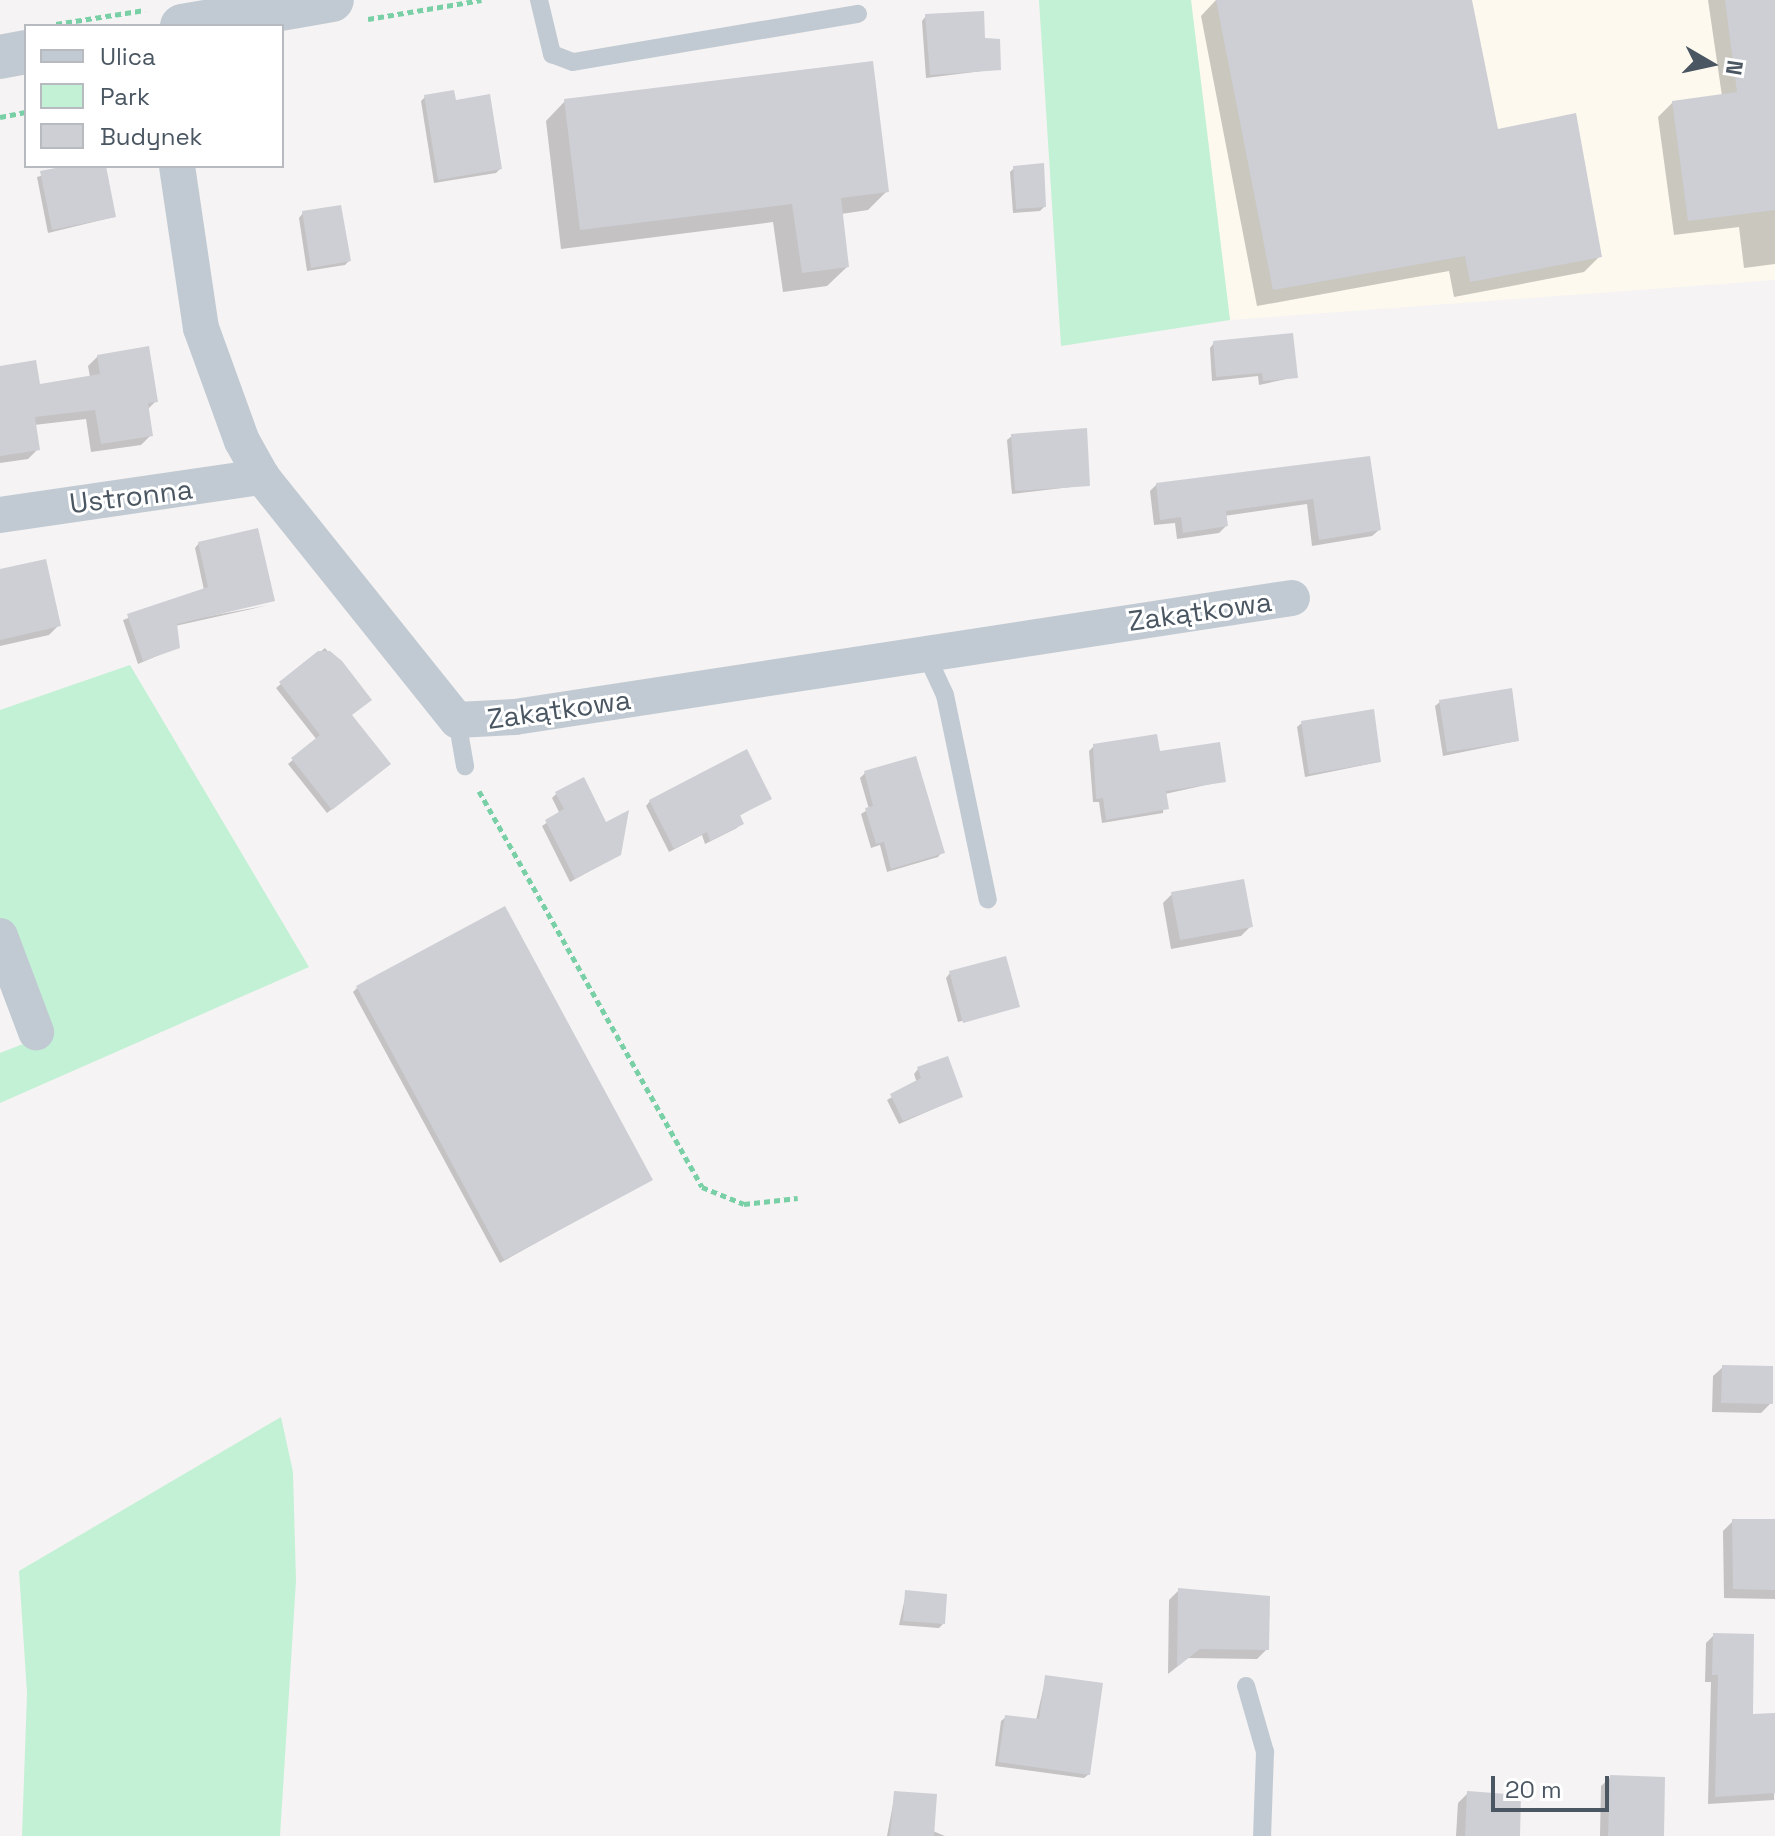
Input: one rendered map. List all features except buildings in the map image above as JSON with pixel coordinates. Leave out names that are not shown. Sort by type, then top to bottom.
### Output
[{"type":"street","points":[[165,18],[346,10]]},
{"type":"street","points":[[0,57],[24,52]]},
{"type":"street","name":"Zakątkowa","points":[[177,168],[201,328],[229,412],[262,477],[457,720],[515,717],[1292,598]]},
{"type":"street","name":"Ustronna","points":[[0,515],[262,477]]},
{"type":"street","points":[[0,936],[36,1032]]},
{"type":"lane","points":[[539,0],[552,54],[573,62],[858,14]]},
{"type":"lane","points":[[925,652],[945,695],[988,900]]},
{"type":"lane","points":[[457,720],[465,766]]},
{"type":"lane","points":[[1246,1686],[1265,1752],[1262,1836]]},
{"type":"path","points":[[346,10],[481,0]]},
{"type":"path","points":[[76,24],[165,18]]},
{"type":"path","points":[[0,117],[24,112]]},
{"type":"path","points":[[465,766],[702,1187],[744,1204],[798,1198]]},
{"type":"shaded area","points":[[1191,0],[1775,0],[1775,280],[1230,320]]},
{"type":"green space","points":[[1039,0],[1191,0],[1230,320],[1061,346]]},
{"type":"green space","points":[[130,665],[309,967],[0,1103],[0,1053],[41,1037],[0,927],[0,710]]},
{"type":"green space","points":[[281,1417],[293,1472],[296,1581],[280,1836],[22,1836],[27,1693],[19,1571]]}]
